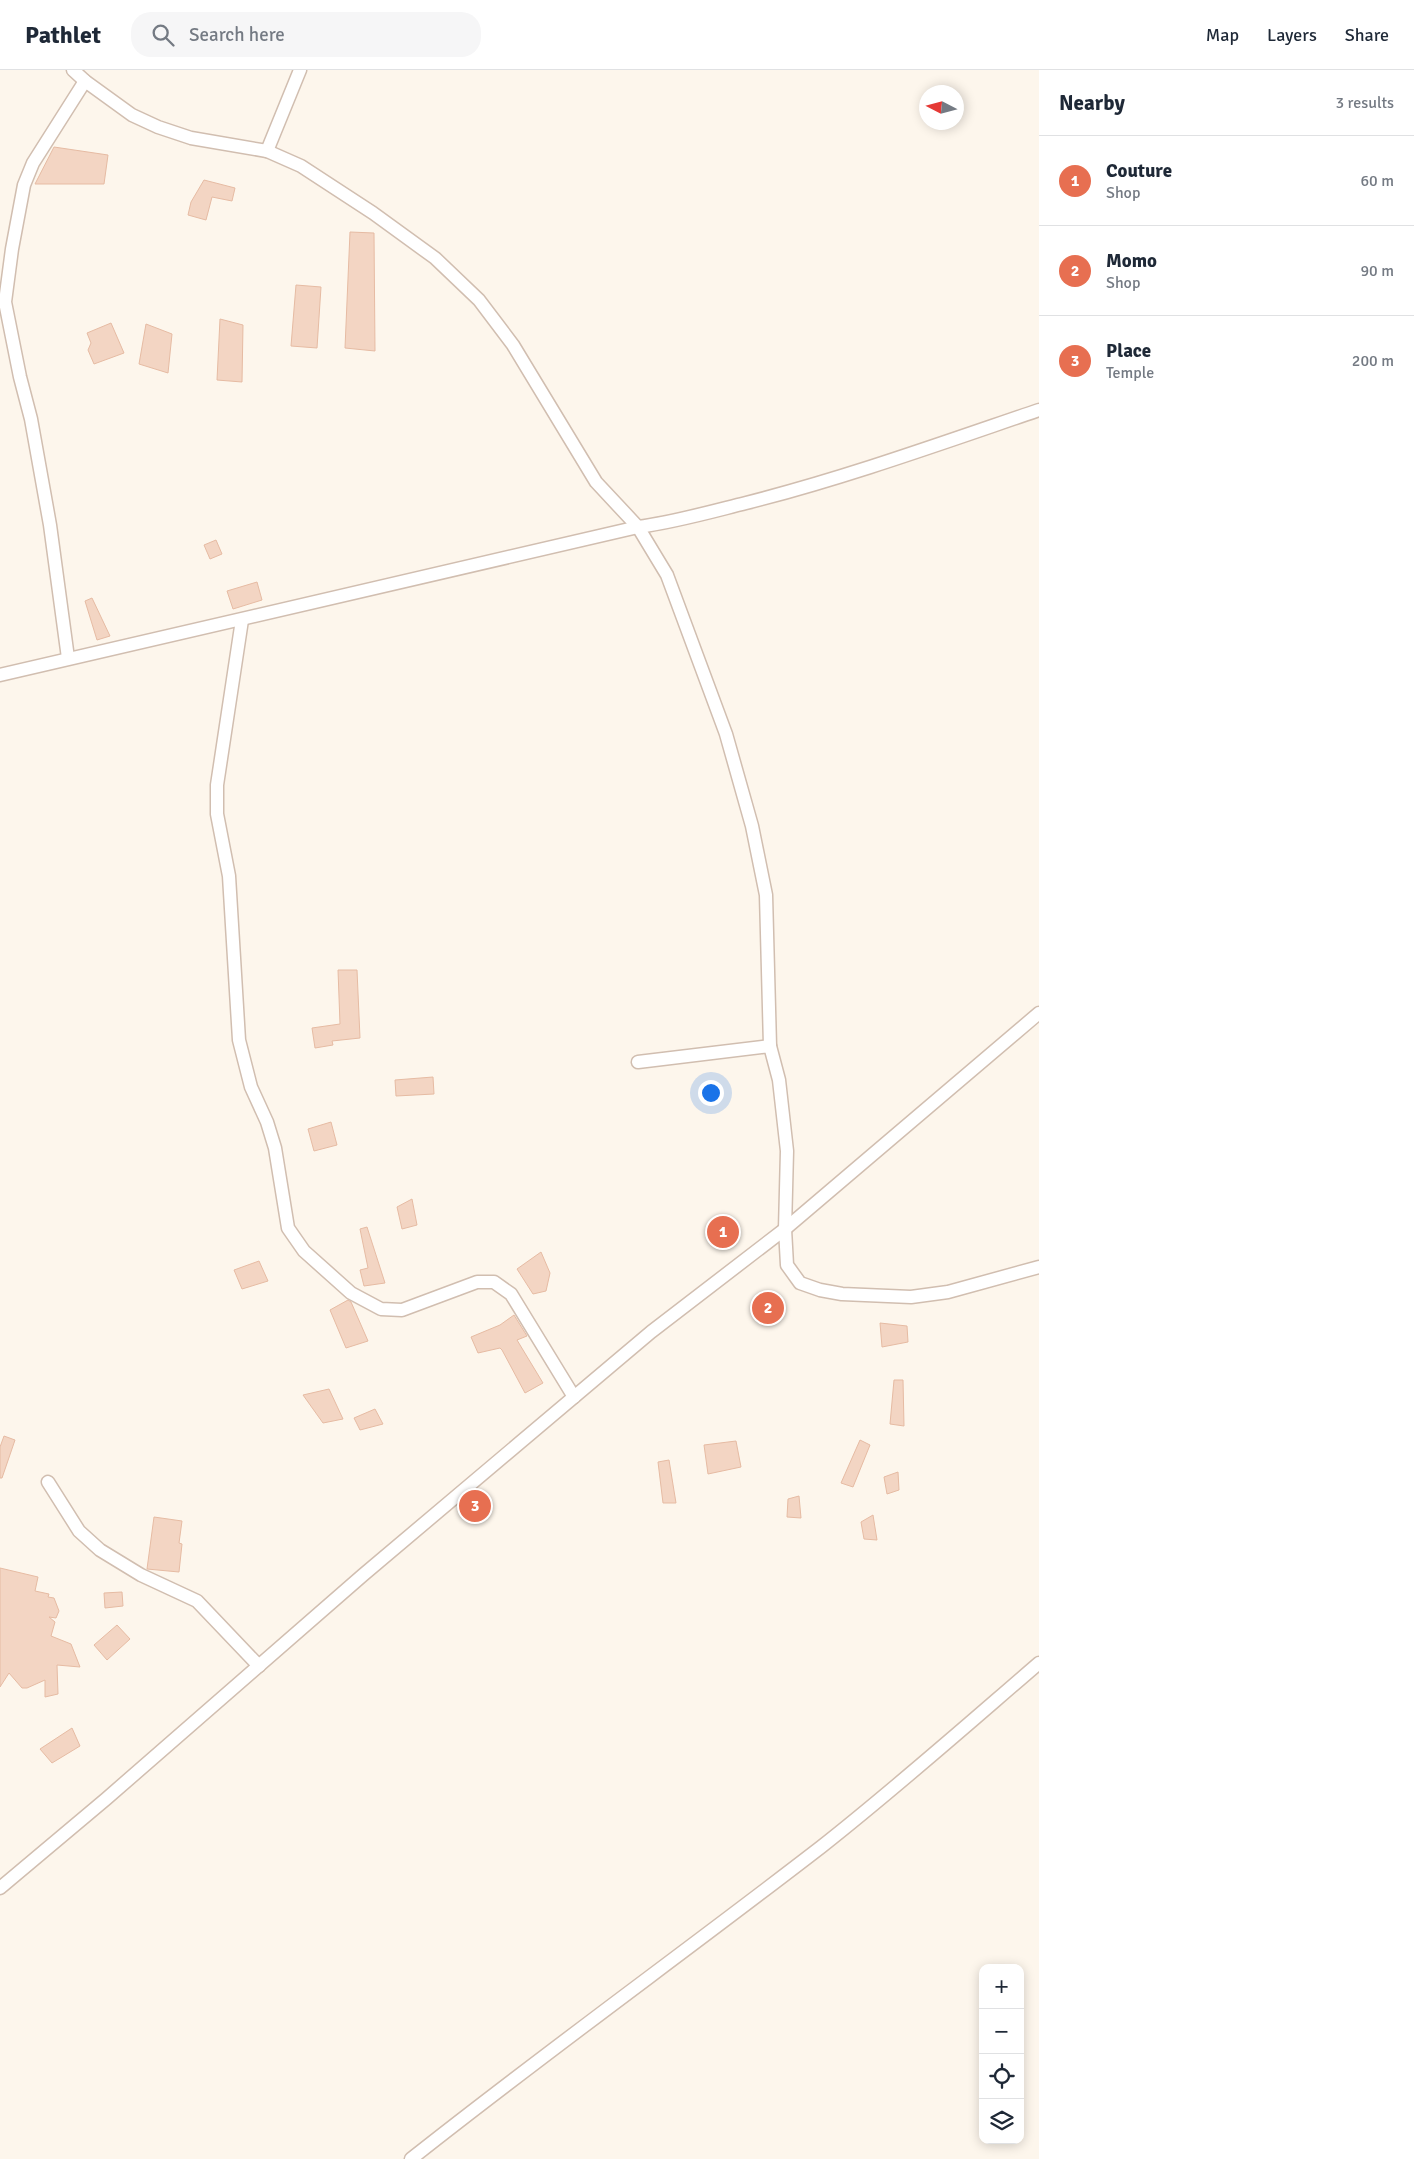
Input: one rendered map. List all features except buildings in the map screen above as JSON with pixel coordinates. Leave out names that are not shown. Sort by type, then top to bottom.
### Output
[{"type":"street","points":[[74,70],[85,81],[132,115],[158,127],[191,138],[267,151],[301,166],[373,213],[435,258],[479,300],[512,345],[596,482],[638,527],[667,576],[726,734],[752,826],[766,895],[770,1046],[779,1080],[787,1151],[785,1230],[787,1265],[793,1275],[800,1283],[820,1290],[842,1294],[912,1297],[948,1292],[1039,1267]]},
{"type":"street","points":[[267,151],[300,70]]},
{"type":"street","points":[[68,658],[50,525],[31,419],[20,377],[5,302],[12,249],[24,185],[34,162],[85,81]]},
{"type":"street","points":[[0,675],[638,527],[669,523],[787,492],[914,453],[1039,410]]},
{"type":"street","points":[[242,620],[217,784],[217,814],[229,876],[239,1040],[251,1087],[267,1122],[275,1148],[288,1228],[304,1251],[352,1293],[381,1309],[402,1310],[477,1282],[494,1282],[511,1294],[574,1397]]},
{"type":"street","points":[[0,1888],[106,1800],[259,1666],[651,1332],[785,1230],[1039,1013]]},
{"type":"street","points":[[638,1062],[770,1046]]},
{"type":"street","points":[[48,1482],[80,1531],[100,1550],[141,1575],[197,1601],[259,1666]]},
{"type":"street","points":[[411,2159],[571,2034],[717,1927],[822,1846],[936,1752],[1039,1663]]},
{"type":"place","name":"Couture","points":[[723,1232]]},
{"type":"place","name":"Momo","points":[[768,1308]]},
{"type":"place","name":"Place","points":[[475,1506]]}]
